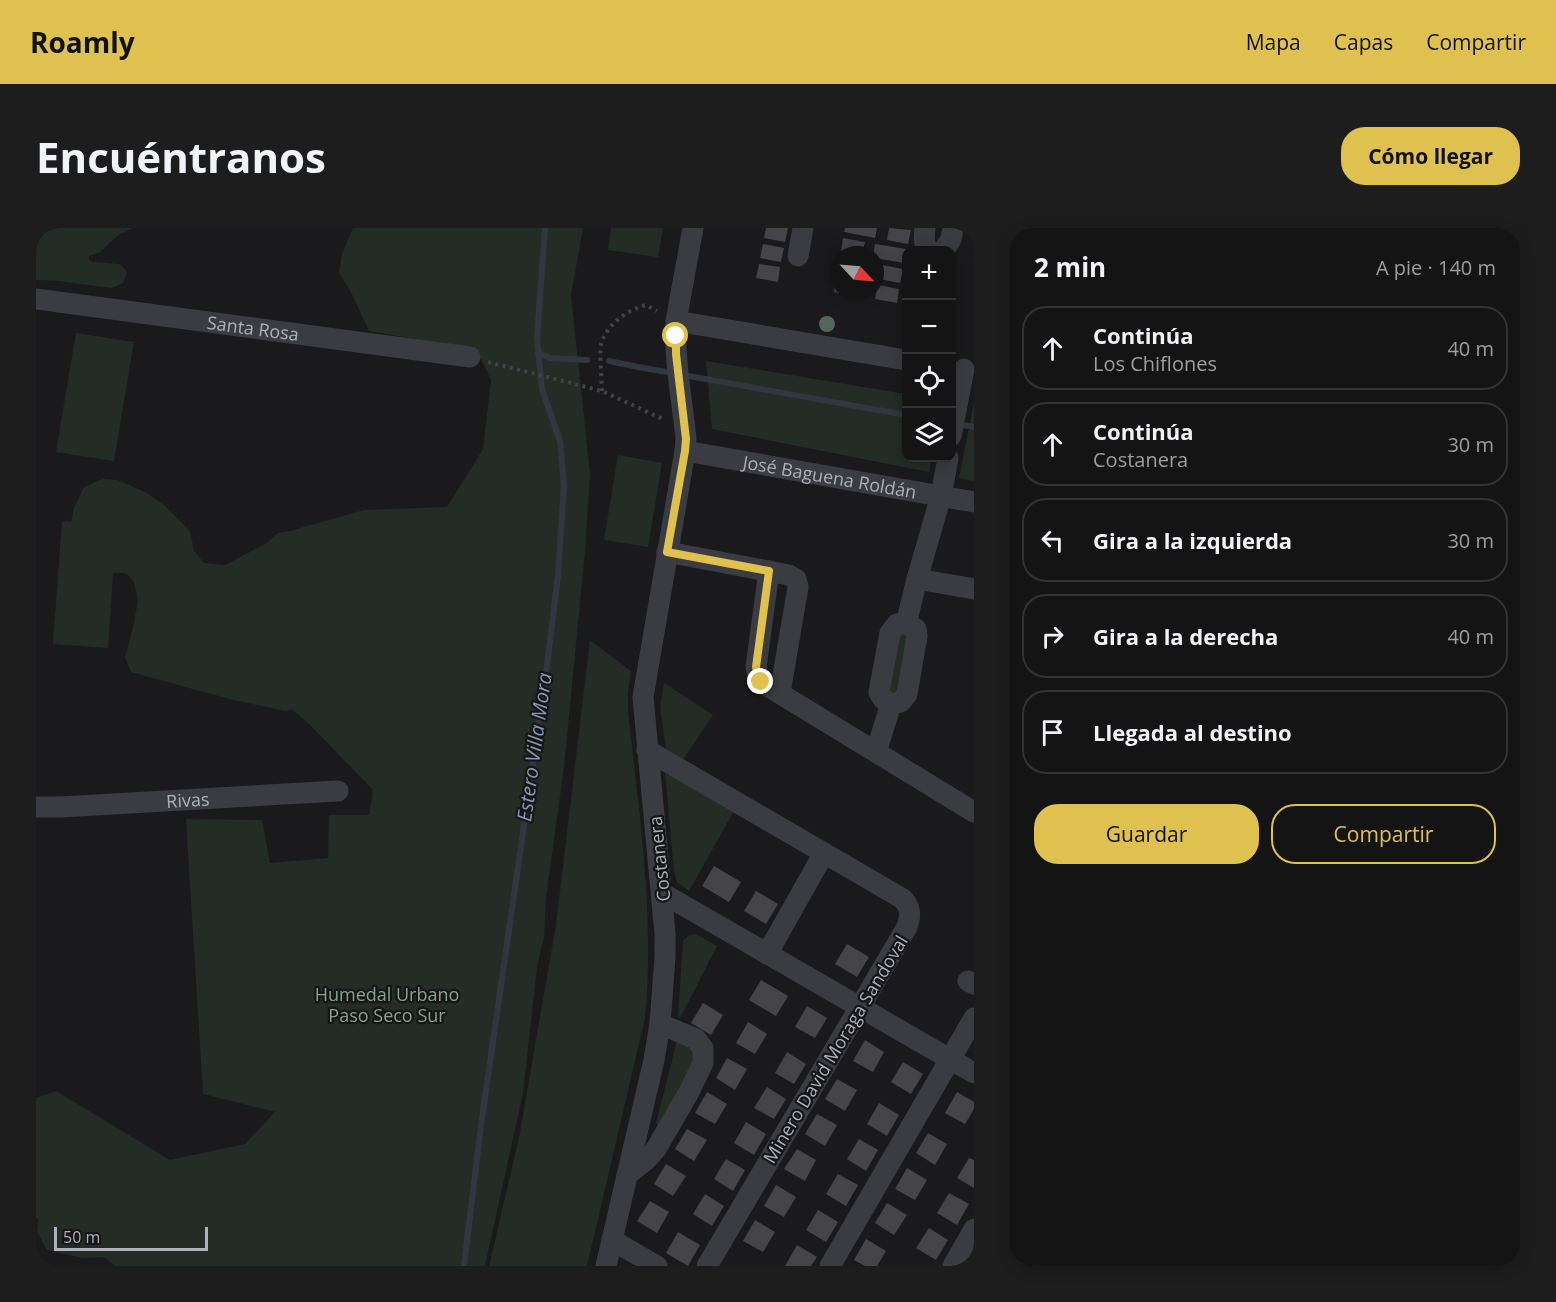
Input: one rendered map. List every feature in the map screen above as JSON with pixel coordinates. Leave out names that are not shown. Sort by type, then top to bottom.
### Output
[{"type":"street","name":"Costanera","points":[[606,1266],[654,1060],[660,1024],[665,957],[662,893],[647,750],[643,687],[685,451],[676,354],[676,321],[693,228]]},
{"type":"street","points":[[798,256],[803,228]]},
{"type":"street","points":[[925,228],[926,246]]},
{"type":"street","points":[[947,246],[951,239],[953,228]]},
{"type":"street","name":"Santa Rosa","points":[[36,299],[470,357]]},
{"type":"street","points":[[676,321],[902,359]]},
{"type":"street","points":[[956,413],[963,369]]},
{"type":"street","name":"José Baguena Roldán","points":[[685,451],[974,502]]},
{"type":"street","points":[[876,752],[891,704],[883,699],[879,692],[890,633],[897,624],[906,624],[941,496],[947,462]]},
{"type":"street","points":[[667,552],[769,571],[796,579],[798,587],[780,693]]},
{"type":"street","points":[[769,571],[756,667],[761,682],[974,812]]},
{"type":"street","points":[[917,579],[974,589]]},
{"type":"street","name":"Minero David Moraga Sandoval","points":[[647,750],[903,899],[910,912],[907,927],[707,1266]]},
{"type":"street","name":"Rivas","points":[[36,807],[338,791]]},
{"type":"street","points":[[768,954],[824,854]]},
{"type":"street","points":[[662,893],[974,1073]]},
{"type":"street","points":[[830,1266],[974,1018]]},
{"type":"street","points":[[627,1175],[656,1149],[703,1063],[703,1048],[700,1042],[692,1036],[660,1024]]},
{"type":"street","points":[[953,1266],[974,1229]]},
{"type":"street","points":[[612,1240],[657,1266]]},
{"type":"path","points":[[602,391],[601,344],[608,330],[621,316],[634,308],[646,305],[676,321]]},
{"type":"path","points":[[470,357],[602,391],[645,412],[684,423]]},
{"type":"green space","points":[[36,228],[133,228],[118,235],[100,252],[89,256],[92,262],[120,264],[127,272],[123,283],[112,288],[36,280]]},
{"type":"green space","name":"Humedal Urbano Paso Seco Sur","points":[[353,228],[583,228],[571,295],[590,474],[585,552],[564,767],[546,898],[544,937],[537,967],[523,1093],[485,1266],[115,1266],[104,1257],[83,1258],[47,1250],[37,1232],[38,1219],[36,1219],[36,1098],[56,1091],[170,1160],[245,1144],[275,1112],[203,1094],[186,819],[262,820],[270,863],[328,858],[329,815],[369,815],[373,790],[292,709],[286,711],[233,700],[131,672],[125,657],[138,601],[134,582],[126,573],[113,573],[108,648],[53,644],[62,521],[71,522],[74,508],[84,487],[103,479],[117,480],[145,492],[164,505],[190,531],[194,551],[204,563],[225,565],[267,543],[278,533],[364,510],[447,507],[483,449],[491,380],[480,357],[450,345],[369,331],[351,292],[339,273],[342,254]]},
{"type":"green space","points":[[611,228],[663,228],[658,257],[608,250]]},
{"type":"green space","points":[[76,333],[134,342],[114,461],[56,452]]},
{"type":"green space","points":[[706,361],[902,393],[902,462],[931,462],[929,472],[712,429]]},
{"type":"green space","points":[[974,402],[974,481],[959,478]]},
{"type":"green space","points":[[618,455],[662,463],[648,547],[604,540]]},
{"type":"green space","points":[[905,629],[910,637],[899,696],[887,696],[897,634]]},
{"type":"green space","points":[[590,640],[631,671],[628,711],[647,903],[648,980],[645,1018],[587,1266],[489,1266],[519,1138],[556,925]]},
{"type":"green space","points":[[664,683],[713,715],[680,764],[667,754],[660,707]]},
{"type":"green space","points":[[669,771],[734,811],[689,891],[677,882],[674,871],[665,773]]},
{"type":"green space","points":[[696,934],[717,946],[680,1018],[678,1017],[683,941],[689,935]]},
{"type":"green space","points":[[682,1039],[697,1056],[659,1127],[656,1123],[677,1041]]},
{"type":"building","points":[[766,228],[788,228],[785,242],[764,238]]},
{"type":"building","points":[[845,228],[877,228],[875,238],[844,232]]},
{"type":"building","points":[[889,228],[911,230],[908,244],[887,240]]},
{"type":"building","points":[[843,238],[865,242],[864,246],[842,246]]},
{"type":"building","points":[[763,244],[784,248],[781,262],[760,258]]},
{"type":"building","points":[[875,244],[902,248],[902,263],[884,260],[884,246],[875,246]]},
{"type":"building","points":[[759,264],[780,267],[778,282],[756,278]]},
{"type":"building","points":[[884,265],[902,269],[900,283],[884,280]]},
{"type":"building","points":[[884,286],[899,289],[897,303],[880,300],[884,300]]},
{"type":"building","points":[[714,866],[741,882],[729,902],[702,886]]},
{"type":"building","points":[[756,891],[778,904],[766,924],[744,911]]},
{"type":"building","points":[[847,944],[869,957],[857,977],[835,964]]},
{"type":"building","points":[[761,980],[788,996],[776,1016],[749,1000]]},
{"type":"building","points":[[703,1003],[723,1015],[711,1035],[691,1023]]},
{"type":"building","points":[[807,1006],[827,1018],[815,1038],[795,1027]]},
{"type":"building","points":[[748,1022],[767,1034],[755,1054],[736,1043]]},
{"type":"building","points":[[865,1040],[884,1052],[873,1072],[853,1061]]},
{"type":"building","points":[[787,1052],[806,1064],[794,1084],[775,1073]]},
{"type":"building","points":[[727,1058],[747,1069],[735,1090],[716,1078]]},
{"type":"building","points":[[903,1062],[923,1074],[911,1094],[891,1082]]},
{"type":"building","points":[[837,1079],[857,1090],[845,1111],[825,1099]]},
{"type":"building","points":[[767,1087],[786,1099],[774,1119],[754,1108]]},
{"type":"building","points":[[707,1092],[727,1104],[715,1124],[695,1113]]},
{"type":"building","points":[[957,1092],[974,1102],[974,1109],[965,1124],[945,1113]]},
{"type":"building","points":[[879,1103],[899,1115],[887,1136],[867,1124]]},
{"type":"building","points":[[817,1114],[837,1125],[825,1146],[805,1134]]},
{"type":"building","points":[[746,1122],[766,1134],[754,1155],[734,1143]]},
{"type":"building","points":[[687,1129],[707,1140],[694,1161],[675,1149]]},
{"type":"building","points":[[928,1133],[947,1144],[935,1165],[916,1153]]},
{"type":"building","points":[[859,1139],[878,1150],[866,1171],[847,1159]]},
{"type":"building","points":[[797,1149],[816,1160],[805,1181],[784,1169]]},
{"type":"building","points":[[969,1158],[974,1160],[974,1188],[957,1178]]},
{"type":"building","points":[[726,1159],[745,1170],[733,1191],[714,1179]]},
{"type":"building","points":[[666,1164],[686,1176],[673,1196],[654,1184]]},
{"type":"building","points":[[907,1168],[927,1180],[915,1200],[895,1189]]},
{"type":"building","points":[[838,1174],[858,1185],[846,1206],[826,1194]]},
{"type":"building","points":[[776,1185],[796,1197],[784,1217],[764,1206]]},
{"type":"building","points":[[949,1193],[969,1204],[957,1225],[937,1213]]},
{"type":"building","points":[[705,1194],[724,1206],[712,1226],[693,1214]]},
{"type":"building","points":[[650,1201],[669,1212],[657,1233],[637,1221]]},
{"type":"building","points":[[887,1203],[907,1215],[894,1235],[875,1223]]},
{"type":"building","points":[[818,1210],[838,1222],[826,1242],[806,1230]]},
{"type":"building","points":[[755,1220],[775,1232],[763,1252],[743,1241]]},
{"type":"building","points":[[929,1228],[948,1240],[936,1260],[916,1248]]},
{"type":"building","points":[[678,1232],[700,1245],[688,1266],[666,1253]]},
{"type":"building","points":[[866,1239],[886,1251],[877,1266],[865,1266],[854,1260]]},
{"type":"building","points":[[797,1245],[817,1257],[811,1266],[785,1266]]},
{"type":"waterway","name":"Estero Villa Mora","points":[[464,1266],[481,1125],[558,575],[564,486],[560,441],[542,389],[537,338],[545,228]]},
{"type":"waterway","points":[[538,353],[550,358],[587,360]]},
{"type":"waterway","points":[[609,361],[902,414]]},
{"type":"waterway","points":[[957,424],[974,427]]},
{"type":"route","points":[[676,336],[686,439],[667,552],[769,571],[756,667],[761,682]]}]
